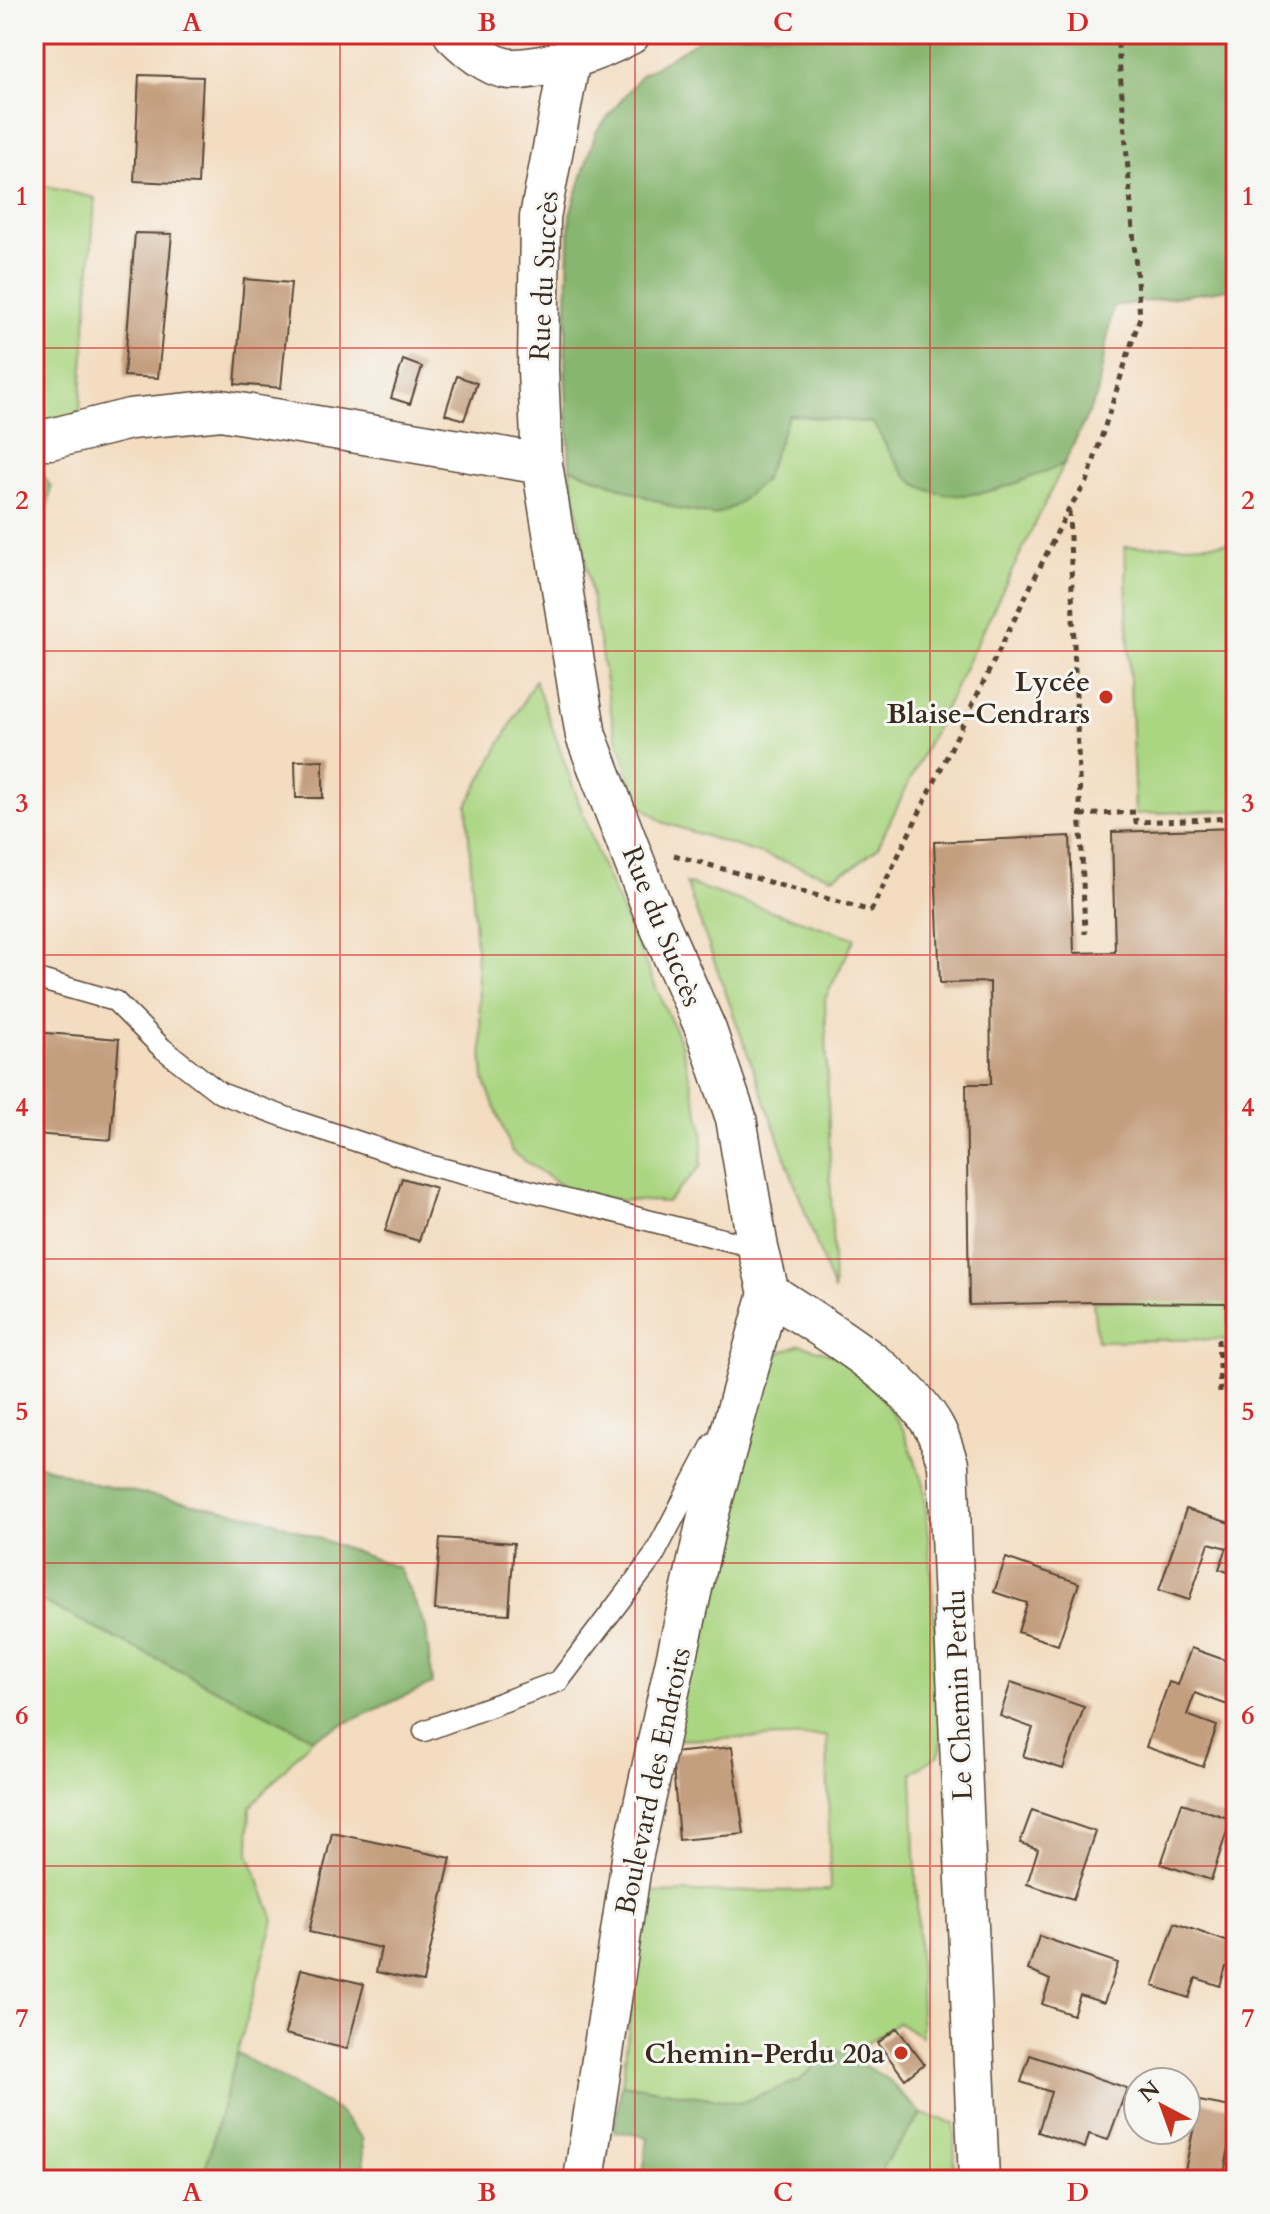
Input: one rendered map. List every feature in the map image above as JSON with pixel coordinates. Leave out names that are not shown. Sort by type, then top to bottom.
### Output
[{"type":"street","points":[[454,34],[474,54],[509,69],[574,47],[630,34]]},
{"type":"street","name":"Rue du Succès","points":[[574,47],[540,217],[538,369],[542,464],[586,736],[653,910],[706,1030],[736,1118],[758,1248],[769,1293],[743,1386]]},
{"type":"street","points":[[34,439],[50,439],[130,419],[221,410],[542,464]]},
{"type":"street","name":"Le Chemin Perdu","points":[[769,1293],[869,1359],[920,1407],[936,1430],[948,1464],[979,2180]]},
{"type":"street","name":"Boulevard des Endroits","points":[[584,2180],[632,1859],[708,1516],[743,1386]]},
{"type":"lane","points":[[34,978],[115,1001],[162,1048],[220,1093],[283,1117],[428,1165],[758,1248]]},
{"type":"lane","points":[[424,1731],[559,1681],[653,1557],[743,1386]]},
{"type":"path","points":[[628,842],[871,911],[1069,508],[1087,482],[1140,317],[1117,34]]},
{"type":"path","points":[[1069,508],[1085,934]]},
{"type":"path","points":[[1081,815],[1135,812],[1136,822],[1236,818]]},
{"type":"path","points":[[1218,1339],[1220,1393],[1236,1393]]},
{"type":"green space","points":[[709,34],[1236,34],[1236,288],[1113,306],[1097,395],[1064,464],[990,491],[952,495],[933,492],[916,484],[897,464],[873,423],[789,415],[764,480],[735,506],[715,515],[678,509],[570,468],[565,368],[570,214],[596,132],[641,75]]},
{"type":"green space","points":[[34,184],[95,198],[80,410],[34,454]]},
{"type":"green space","points":[[788,415],[873,423],[900,467],[996,490],[1064,464],[877,848],[853,867],[832,877],[662,822],[638,803],[613,724],[570,468],[678,509],[715,515],[764,480]]},
{"type":"green space","points":[[34,461],[51,487],[34,592]]},
{"type":"green space","points":[[1236,543],[1236,810],[1135,814],[1125,547]]},
{"type":"green space","points":[[535,680],[601,864],[680,1041],[703,1130],[701,1166],[667,1202],[573,1194],[512,1152],[484,1079],[467,805]]},
{"type":"green space","points":[[686,883],[855,938],[825,999],[834,1292]]},
{"type":"green space","points":[[1236,1298],[1236,1384],[1227,1384],[1226,1339],[1097,1341],[1093,1302]]},
{"type":"green space","points":[[800,1344],[834,1355],[866,1376],[903,1429],[924,1484],[943,1732],[939,1755],[912,1773],[922,2036],[897,2022],[848,2057],[833,2049],[800,2080],[740,2103],[622,2084],[644,1893],[830,1890],[827,1736],[671,1740],[742,1438],[770,1357]]},
{"type":"green space","points":[[34,1463],[95,1484],[264,1518],[399,1568],[426,1627],[432,1684],[313,1738],[34,1597]]},
{"type":"green space","points":[[34,1597],[313,1738],[250,1807],[249,1853],[274,1920],[202,2180],[34,2180]]},
{"type":"green space","points":[[833,2048],[886,2078],[922,2114],[883,2165],[883,2180],[642,2180],[648,2137],[614,2131],[622,2084],[740,2103],[800,2080]]},
{"type":"green space","points":[[237,2053],[337,2110],[362,2138],[365,2180],[202,2180]]},
{"type":"green space","points":[[922,2114],[954,2123],[955,2180],[883,2180],[883,2165]]},
{"type":"building","points":[[139,75],[203,77],[198,184],[134,181]]},
{"type":"building","points":[[135,233],[172,234],[158,378],[124,376]]},
{"type":"building","points":[[244,279],[291,283],[281,388],[235,384]]},
{"type":"building","points":[[403,360],[422,367],[410,404],[391,398]]},
{"type":"building","points":[[457,376],[477,383],[464,420],[445,414]]},
{"type":"building","points":[[323,760],[323,798],[296,798],[295,761]]},
{"type":"building","points":[[1236,828],[1236,1384],[1227,1384],[1226,1303],[969,1305],[966,1084],[991,1084],[990,982],[940,983],[934,842],[1070,836],[1074,953],[1115,952],[1112,832]]},
{"type":"building","points":[[34,1032],[119,1039],[111,1140],[34,1134]]},
{"type":"building","points":[[402,1178],[436,1188],[419,1241],[385,1231]]},
{"type":"building","points":[[1186,1509],[1236,1525],[1236,1575],[1219,1569],[1227,1548],[1209,1543],[1189,1600],[1159,1590]]},
{"type":"building","points":[[440,1538],[514,1543],[509,1614],[435,1610]]},
{"type":"building","points":[[1006,1558],[1079,1583],[1058,1645],[1018,1632],[1027,1603],[994,1592]]},
{"type":"building","points":[[1191,1648],[1236,1664],[1236,1699],[1233,1707],[1195,1693],[1187,1715],[1217,1726],[1203,1767],[1146,1747],[1169,1682],[1178,1685]]},
{"type":"building","points":[[1011,1682],[1084,1707],[1063,1769],[1023,1756],[1033,1728],[1000,1716]]},
{"type":"building","points":[[732,1747],[744,1834],[679,1840],[672,1753]]},
{"type":"building","points":[[1182,1803],[1231,1819],[1211,1880],[1161,1864]]},
{"type":"building","points":[[1032,1810],[1096,1832],[1073,1899],[1027,1884],[1038,1849],[1020,1843]]},
{"type":"building","points":[[332,1833],[451,1858],[423,1982],[376,1972],[381,1948],[309,1932]]},
{"type":"building","points":[[1175,1923],[1234,1944],[1230,1954],[1236,1957],[1233,1969],[1226,1967],[1220,1986],[1196,1978],[1189,1998],[1153,1986]]},
{"type":"building","points":[[1039,1936],[1118,1963],[1104,2003],[1080,1995],[1073,2015],[1042,2004],[1050,1980],[1028,1970]]},
{"type":"building","points":[[301,1969],[364,1984],[347,2049],[285,2034]]},
{"type":"building","name":"Chemin-Perdu 20a","points":[[897,2028],[924,2064],[905,2079],[878,2043]]},
{"type":"building","points":[[1030,2055],[1122,2086],[1122,2102],[1108,2140],[1089,2134],[1085,2148],[1038,2132],[1051,2092],[1021,2082]]},
{"type":"building","points":[[1202,2102],[1236,2108],[1223,2180],[1183,2180],[1190,2146],[1202,2146]]},
{"type":"place","name":"Lycée Blaise-Cendrars","points":[[1106,697]]},
{"type":"place","name":"Chemin-Perdu 20a","points":[[901,2053]]}]
